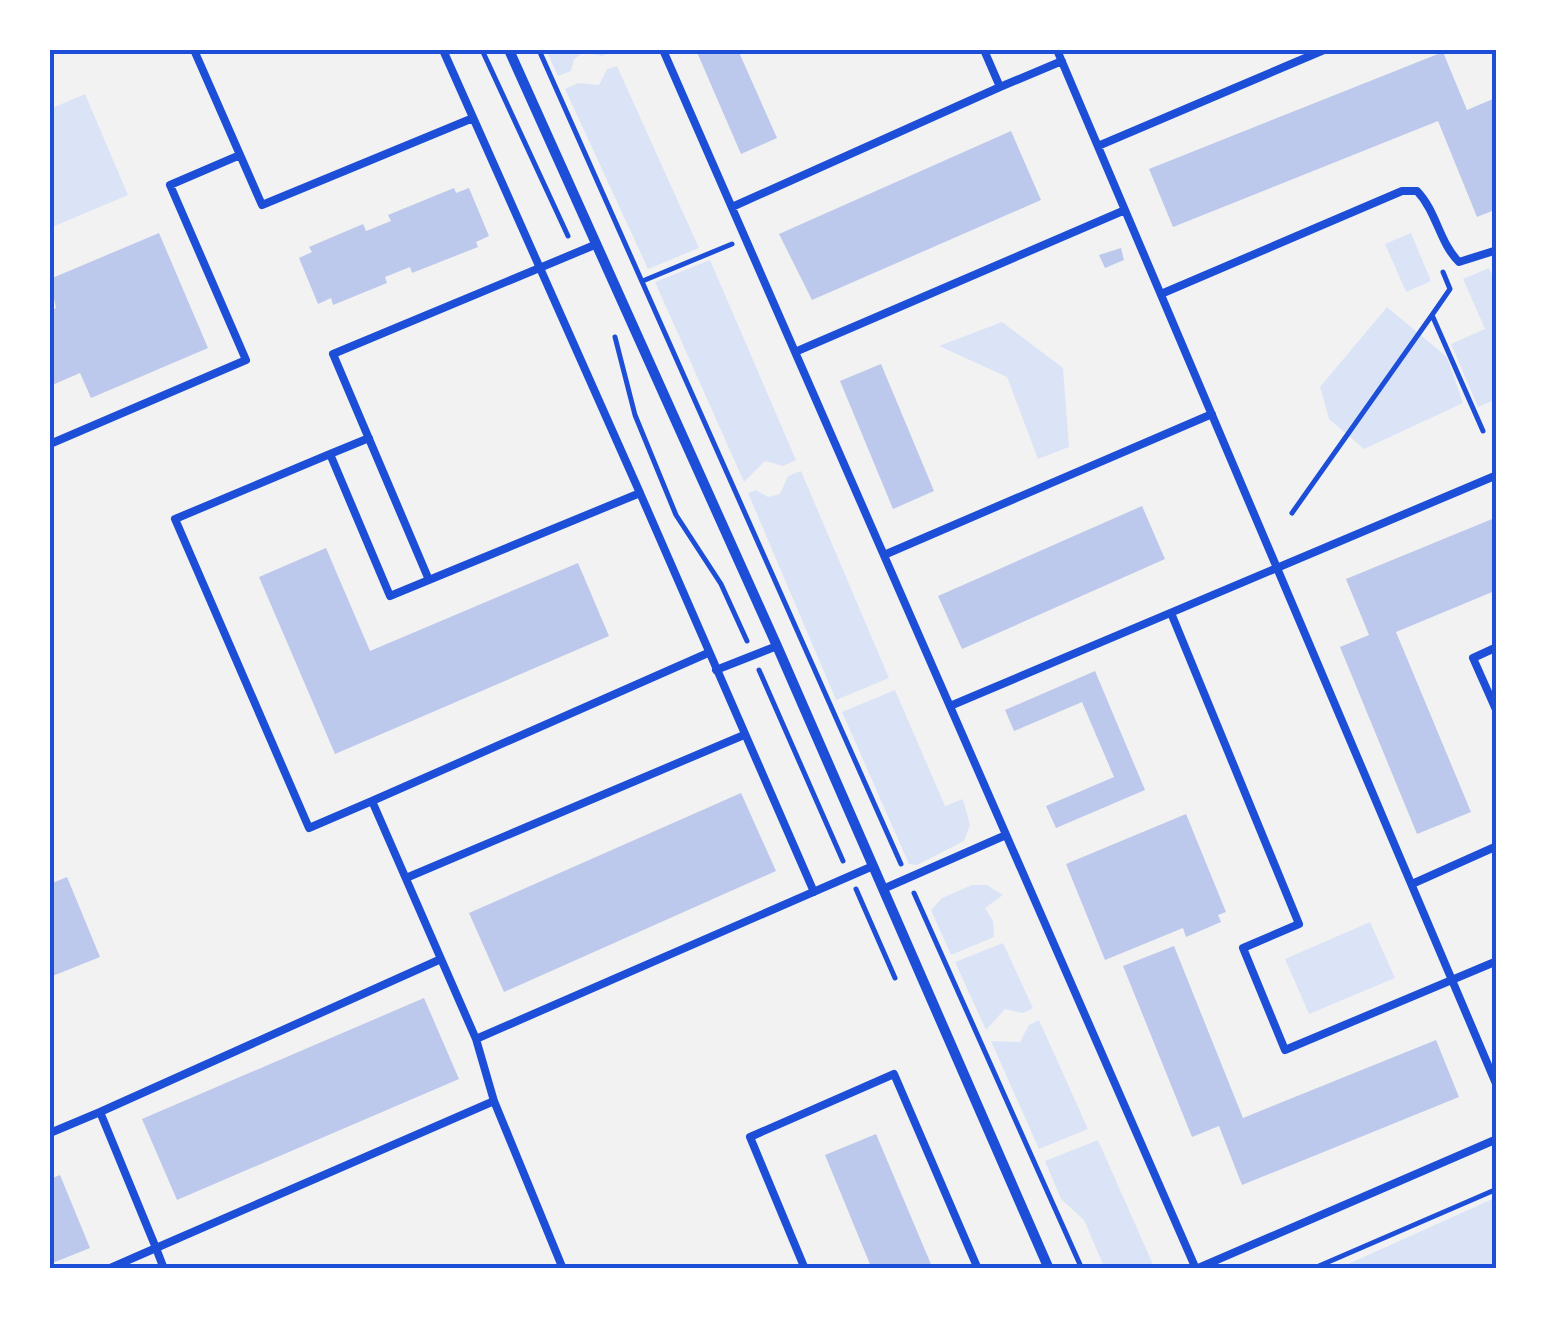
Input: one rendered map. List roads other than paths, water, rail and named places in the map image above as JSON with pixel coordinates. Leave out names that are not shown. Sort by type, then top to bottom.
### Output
[{"type":"street","points":[[509,50],[777,646],[1050,1269]]},
{"type":"lane","points":[[194,50],[262,205],[473,118]]},
{"type":"lane","points":[[442,50],[814,892]]},
{"type":"lane","points":[[663,50],[1196,1269],[1497,1139]]},
{"type":"lane","points":[[984,50],[1000,88]]},
{"type":"lane","points":[[1058,50],[1497,1086]]},
{"type":"lane","points":[[1098,146],[1324,50]]},
{"type":"lane","points":[[732,207],[1062,61]]},
{"type":"lane","points":[[50,444],[246,360],[170,185],[240,155]]},
{"type":"lane","points":[[1161,294],[1402,191],[1417,191],[1427,202],[1448,251],[1459,262],[1497,250]]},
{"type":"lane","points":[[795,352],[1126,210]]},
{"type":"lane","points":[[430,580],[332,354],[597,244]]},
{"type":"lane","points":[[884,555],[1212,414]]},
{"type":"lane","points":[[369,438],[175,519],[309,828],[708,652]]},
{"type":"lane","points":[[330,454],[390,596],[640,493]]},
{"type":"lane","points":[[950,706],[1497,475]]},
{"type":"lane","points":[[1171,612],[1299,924],[1243,948],[1285,1050],[1497,961]]},
{"type":"lane","points":[[716,670],[777,646]]},
{"type":"lane","points":[[1497,647],[1473,658],[1497,712]]},
{"type":"lane","points":[[406,878],[744,735]]},
{"type":"lane","points":[[372,800],[476,1039],[494,1101],[563,1269]]},
{"type":"lane","points":[[884,889],[1006,835]]},
{"type":"lane","points":[[1412,884],[1497,846]]},
{"type":"lane","points":[[476,1039],[873,866]]},
{"type":"lane","points":[[50,1133],[441,959]]},
{"type":"lane","points":[[805,1269],[750,1137],[894,1074],[978,1269]]},
{"type":"lane","points":[[108,1269],[494,1101]]},
{"type":"lane","points":[[100,1112],[164,1269]]}]
